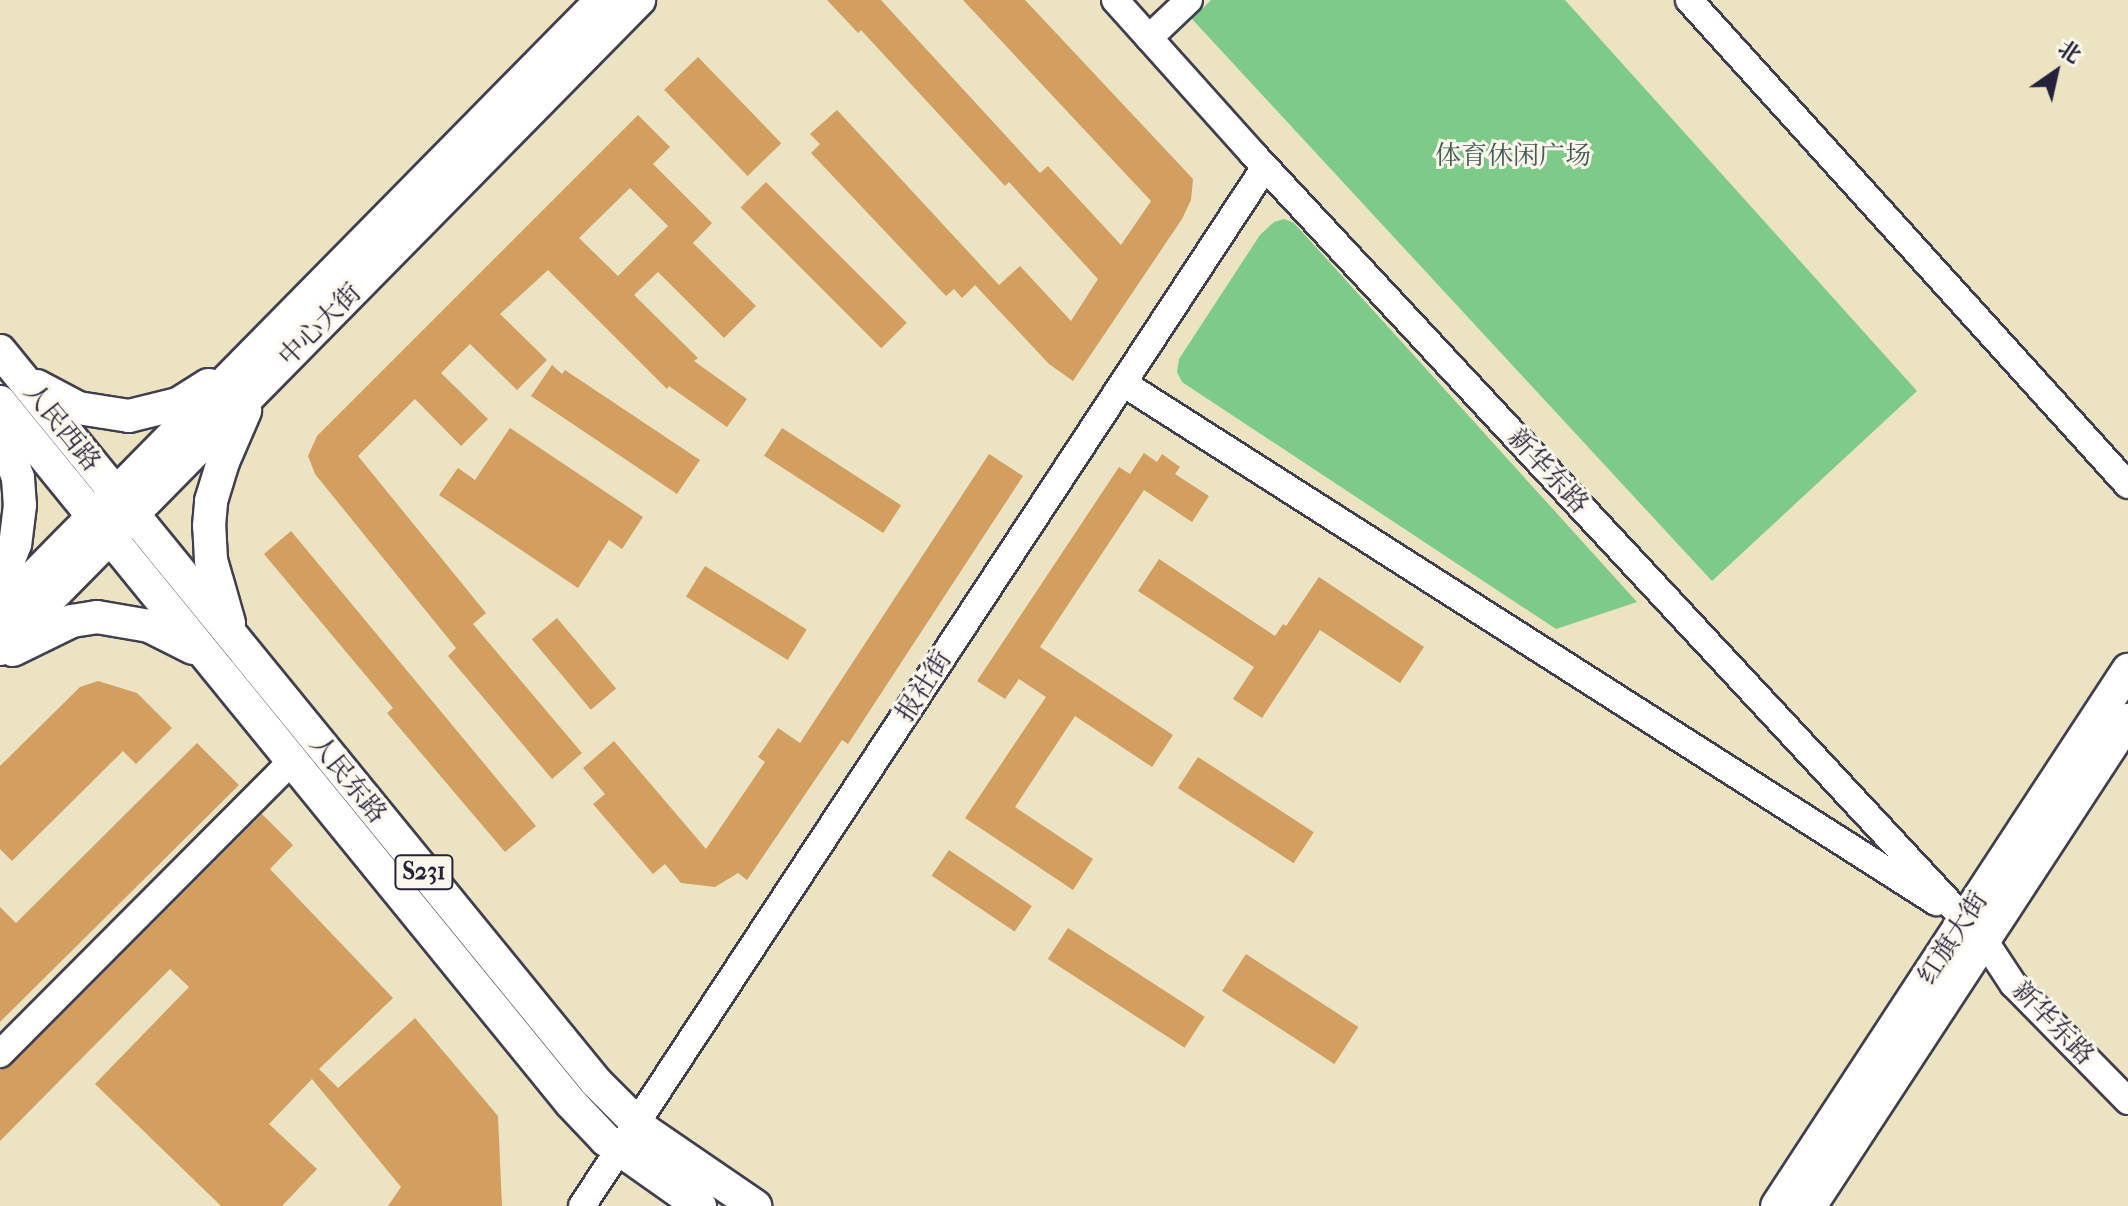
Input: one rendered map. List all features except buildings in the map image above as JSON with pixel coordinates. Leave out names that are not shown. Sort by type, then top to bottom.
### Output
[{"type":"main road","name":"中心大街","points":[[272,354],[602,0]]},
{"type":"main road","name":"中心大街","points":[[0,611],[101,527],[272,354],[639,0]]},
{"type":"main road","points":[[7,360],[44,392],[78,408],[129,416],[178,404],[214,382],[272,354]]},
{"type":"main road","points":[[233,637],[211,560],[211,501],[237,425],[272,354]]},
{"type":"main road","name":"人民西路","points":[[7,360],[124,504]]},
{"type":"main road","name":"人民西路","points":[[0,402],[101,527]]},
{"type":"main road","points":[[0,429],[18,478],[20,505],[15,544],[0,583]]},
{"type":"main road","name":"人民东路","points":[[124,504],[596,1082],[628,1137],[700,1206]]},
{"type":"main road","name":"中心大街","points":[[0,649],[101,527]]},
{"type":"main road","name":"人民东路","points":[[101,527],[571,1103],[755,1206]]},
{"type":"main road","points":[[0,658],[72,621],[97,617],[149,626],[206,655]]},
{"type":"main road","name":"红旗大街","points":[[1810,1206],[2128,670]]},
{"type":"main road","name":"红旗大街","points":[[1777,1206],[2128,720]]},
{"type":"street","name":"新华东路","points":[[1115,0],[1265,167],[1974,930],[2013,984],[2128,1101]]},
{"type":"street","points":[[1149,38],[1189,0]]},
{"type":"street","points":[[1689,0],[2128,485]]},
{"type":"street","name":"报社街","points":[[582,1206],[1265,167]]},
{"type":"street","points":[[1123,383],[1974,930]]},
{"type":"street","points":[[0,1054],[292,761]]},
{"type":"street","name":"新华东路","points":[[1974,930],[2025,972],[2128,1077]]},
{"type":"green space","name":"体育休闲广场","points":[[1211,0],[1565,0],[1917,391],[1712,581],[1192,19]]},
{"type":"green space","points":[[1284,219],[1294,223],[1637,602],[1556,629],[1182,382],[1177,372],[1179,359],[1260,235],[1274,222]]}]
